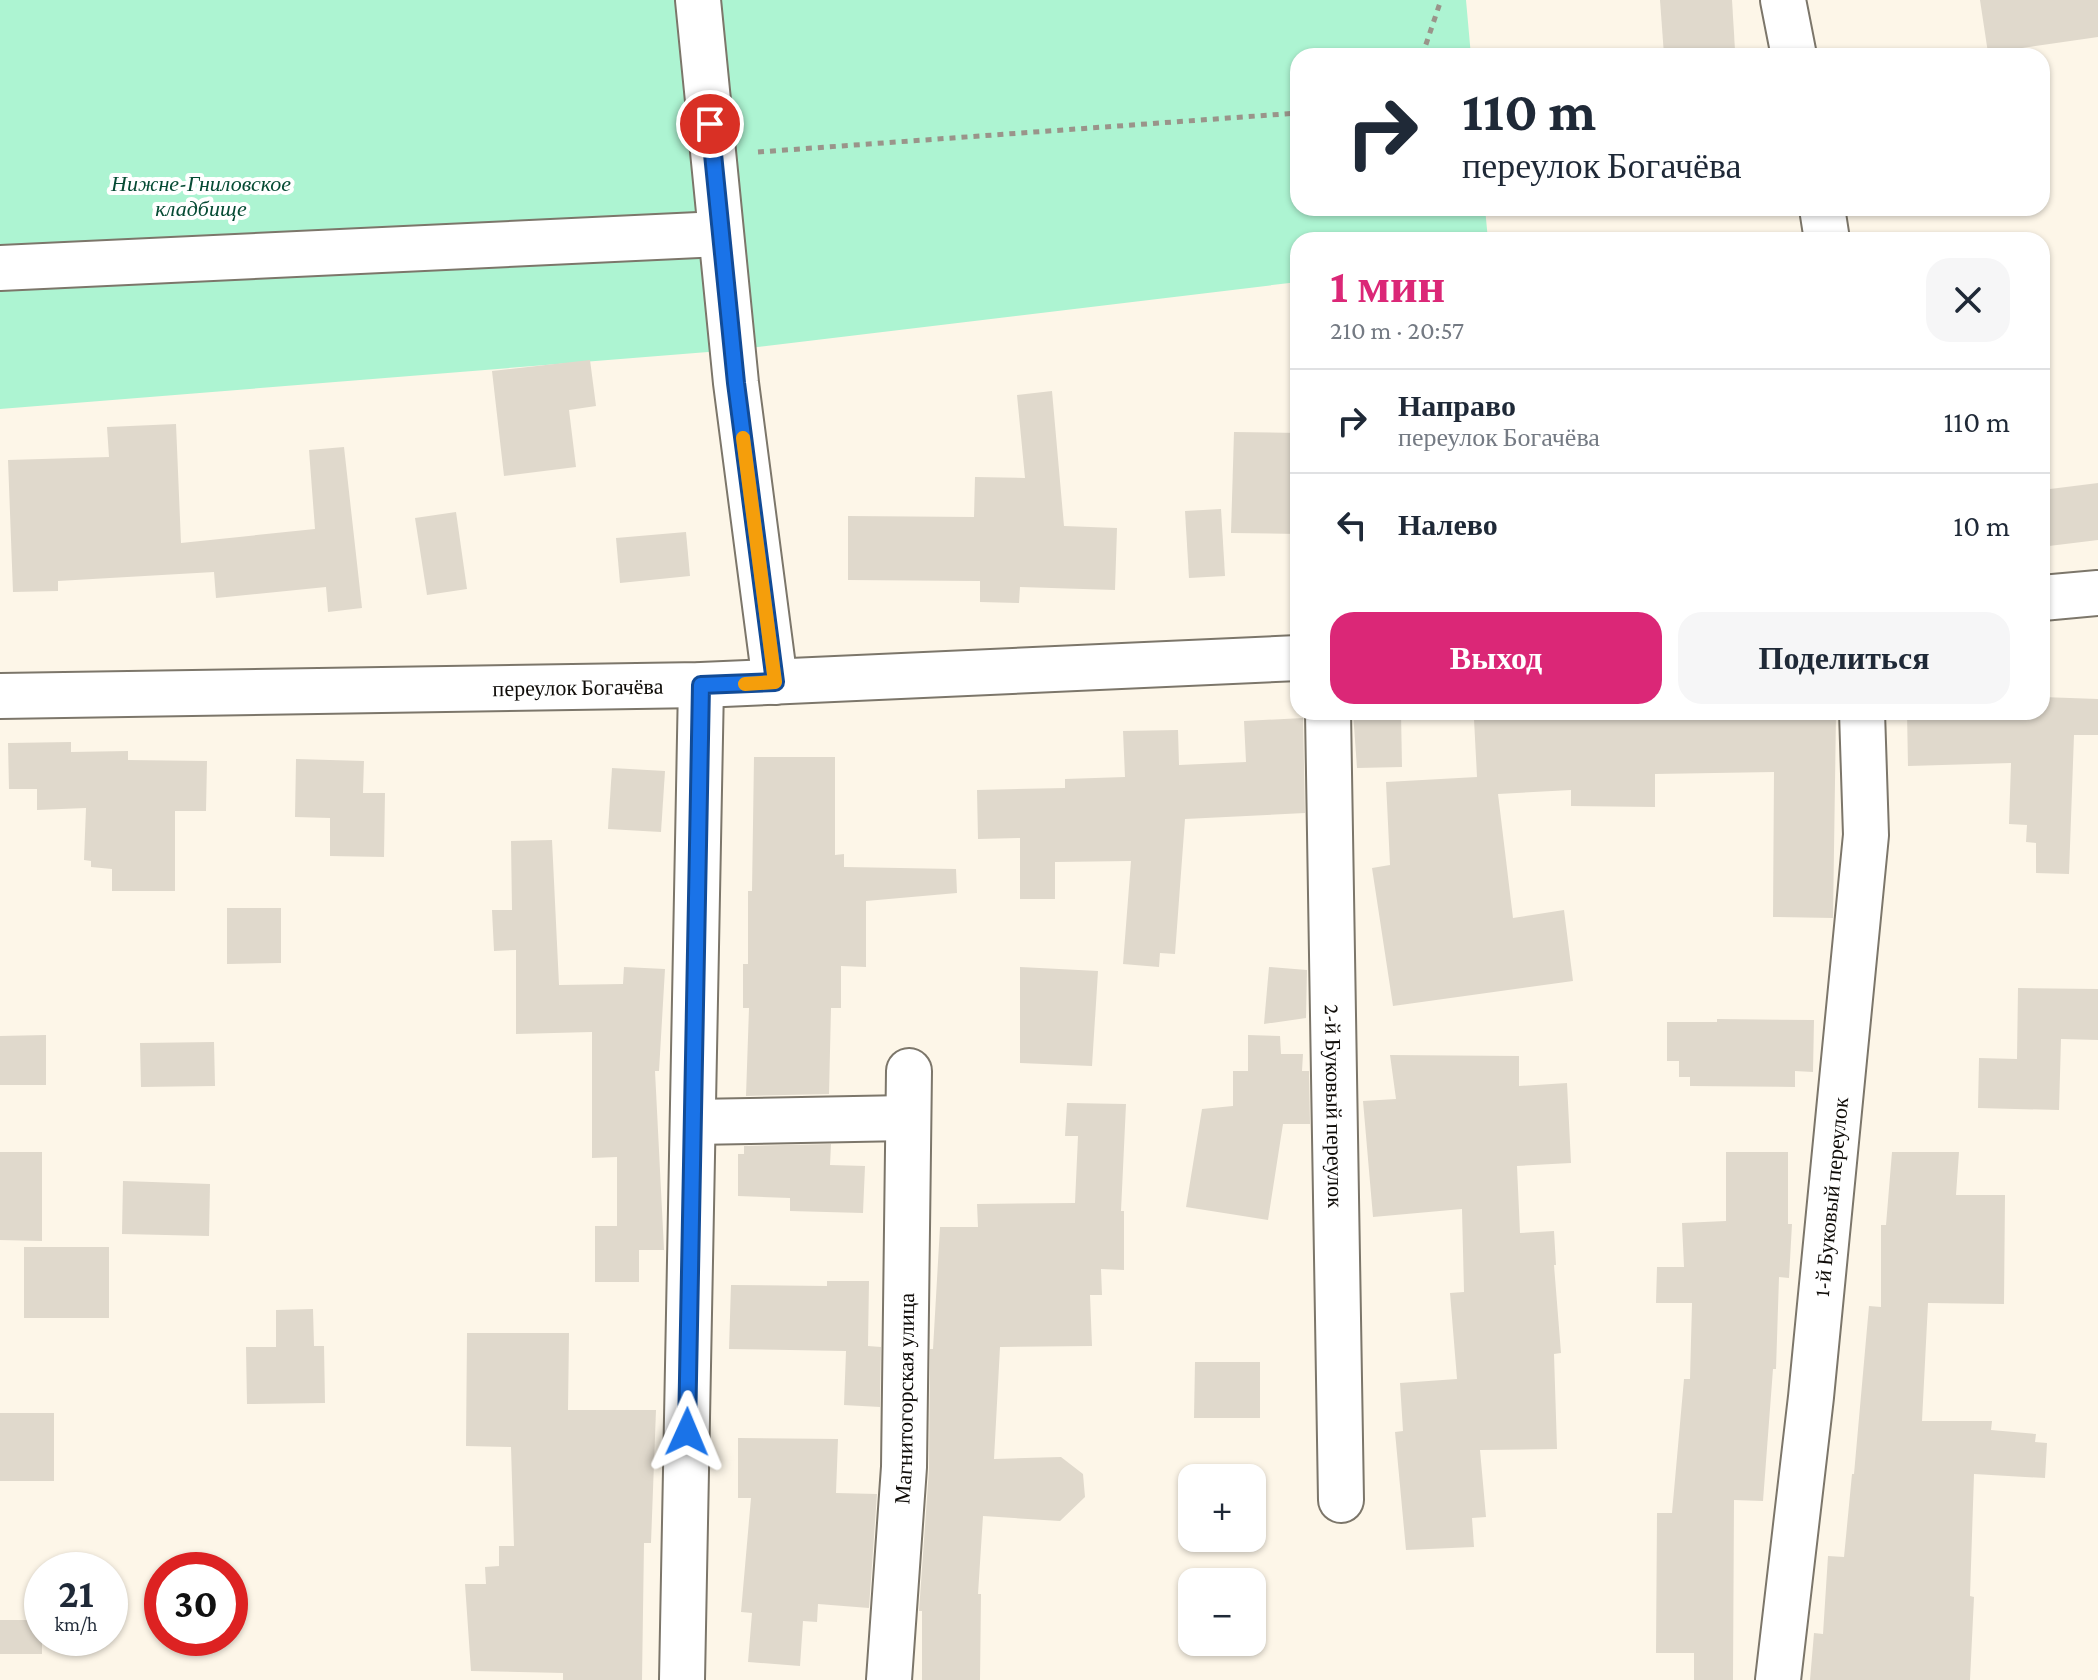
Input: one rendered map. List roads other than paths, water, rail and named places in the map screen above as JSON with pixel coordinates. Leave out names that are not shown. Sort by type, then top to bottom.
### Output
[{"type":"street","points":[[698,0],[736,383],[775,682]]},
{"type":"street","points":[[1783,0],[1792,48]]},
{"type":"street","points":[[0,268],[720,234]]},
{"type":"street","points":[[2050,597],[2098,593]]},
{"type":"street","name":"переулок Богачёва","points":[[0,696],[701,685],[1290,658]]},
{"type":"street","points":[[682,1680],[701,685]]},
{"type":"street","name":"2-й Буковый переулок","points":[[1328,720],[1341,1500]]},
{"type":"street","name":"1-й Буковый переулок","points":[[1778,1680],[1811,1397],[1866,835],[1862,720]]},
{"type":"street","name":"Магнитогорская улица","points":[[889,1680],[904,1467],[909,1071]]},
{"type":"street","points":[[693,1122],[907,1118]]},
{"type":"park label","name":"Нижне-Гниловское кладбище","points":[[201,196]]}]
